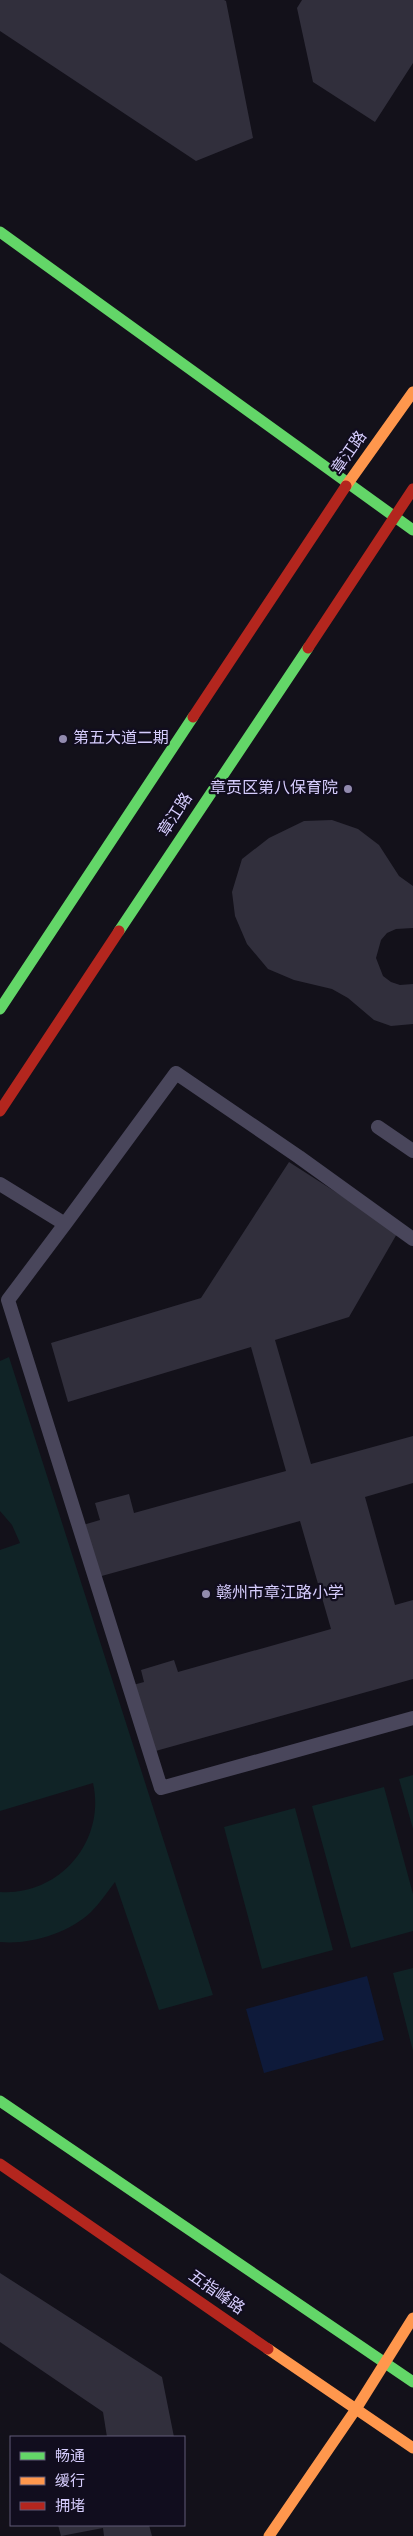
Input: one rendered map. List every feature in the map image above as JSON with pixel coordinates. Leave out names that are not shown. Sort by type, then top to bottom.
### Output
[{"type":"main road","points":[[0,232],[413,530]]},
{"type":"main road","name":"章江路","points":[[0,1009],[348,483],[413,392]]},
{"type":"main road","name":"章江路","points":[[0,1111],[413,489]]},
{"type":"main road","points":[[0,2101],[413,2382]]},
{"type":"main road","name":"五指峰路","points":[[0,2164],[413,2448]]},
{"type":"main road","points":[[269,2536],[356,2409],[384,2361],[413,2318]]},
{"type":"lane","points":[[413,1239],[299,1157],[176,1074],[8,1300],[161,1788],[413,1718]]},
{"type":"lane","points":[[378,1126],[413,1151]]},
{"type":"lane","points":[[0,1184],[65,1224]]},
{"type":"green space","points":[[9,1357],[213,1995],[159,2010],[115,1882],[91,1912],[72,1926],[49,1936],[24,1942],[0,1942],[0,1892],[22,1891],[42,1885],[59,1875],[74,1861],[85,1844],[92,1825],[95,1804],[93,1783],[0,1811],[0,1550],[20,1543],[12,1525],[0,1511],[0,1361]]},
{"type":"green space","points":[[413,1775],[413,1829],[399,1779]]},
{"type":"green space","points":[[384,1787],[413,1894],[413,1931],[351,1948],[312,1806]]},
{"type":"green space","points":[[295,1808],[333,1950],[262,1969],[224,1827]]},
{"type":"green space","points":[[413,1968],[413,2051],[393,1973]]},
{"type":"water","points":[[367,1976],[384,2040],[264,2073],[246,2009]]},
{"type":"building","points":[[0,0],[226,1],[253,138],[196,161],[0,31]]},
{"type":"building","points":[[302,0],[413,0],[413,63],[375,122],[313,82],[297,8]]},
{"type":"building","points":[[332,820],[358,829],[379,845],[399,876],[413,886],[413,928],[396,929],[387,933],[381,940],[376,958],[383,976],[391,982],[400,985],[413,984],[413,1024],[391,1026],[374,1020],[348,998],[332,989],[294,980],[268,969],[247,944],[235,916],[232,892],[242,859],[269,838],[304,821]]},
{"type":"building","points":[[289,1162],[398,1232],[349,1317],[275,1340],[311,1464],[413,1436],[413,1483],[365,1497],[395,1605],[413,1600],[413,1679],[152,1752],[133,1685],[144,1682],[141,1670],[174,1660],[178,1672],[331,1629],[300,1521],[98,1577],[83,1525],[100,1520],[95,1503],[129,1494],[134,1513],[286,1471],[251,1347],[68,1402],[51,1343],[201,1298]]},
{"type":"building","points":[[0,2273],[162,2377],[174,2436],[107,2436],[103,2412],[0,2342]]},
{"type":"building","points":[[58,2526],[149,2526],[152,2536],[104,2536],[103,2528],[61,2536]]},
{"type":"traffic: fast","points":[[0,232],[413,530]]},
{"type":"traffic: fast","points":[[119,931],[308,648]]},
{"type":"traffic: fast","points":[[0,1009],[193,717]]},
{"type":"traffic: fast","points":[[0,2101],[413,2382]]},
{"type":"traffic: slow","points":[[346,486],[413,392]]},
{"type":"traffic: slow","points":[[269,2536],[356,2409],[413,2318]]},
{"type":"traffic: slow","points":[[268,2349],[413,2448]]},
{"type":"traffic: jam","points":[[193,717],[346,486]]},
{"type":"traffic: jam","points":[[308,648],[413,489]]},
{"type":"traffic: jam","points":[[0,1111],[119,931]]},
{"type":"traffic: jam","points":[[0,2164],[268,2349]]},
{"type":"place","name":"第五大道二期","points":[[63,739]]},
{"type":"place","name":"章贡区第八保育院","points":[[348,789]]},
{"type":"place","name":"赣州市章江路小学","points":[[206,1594]]}]
